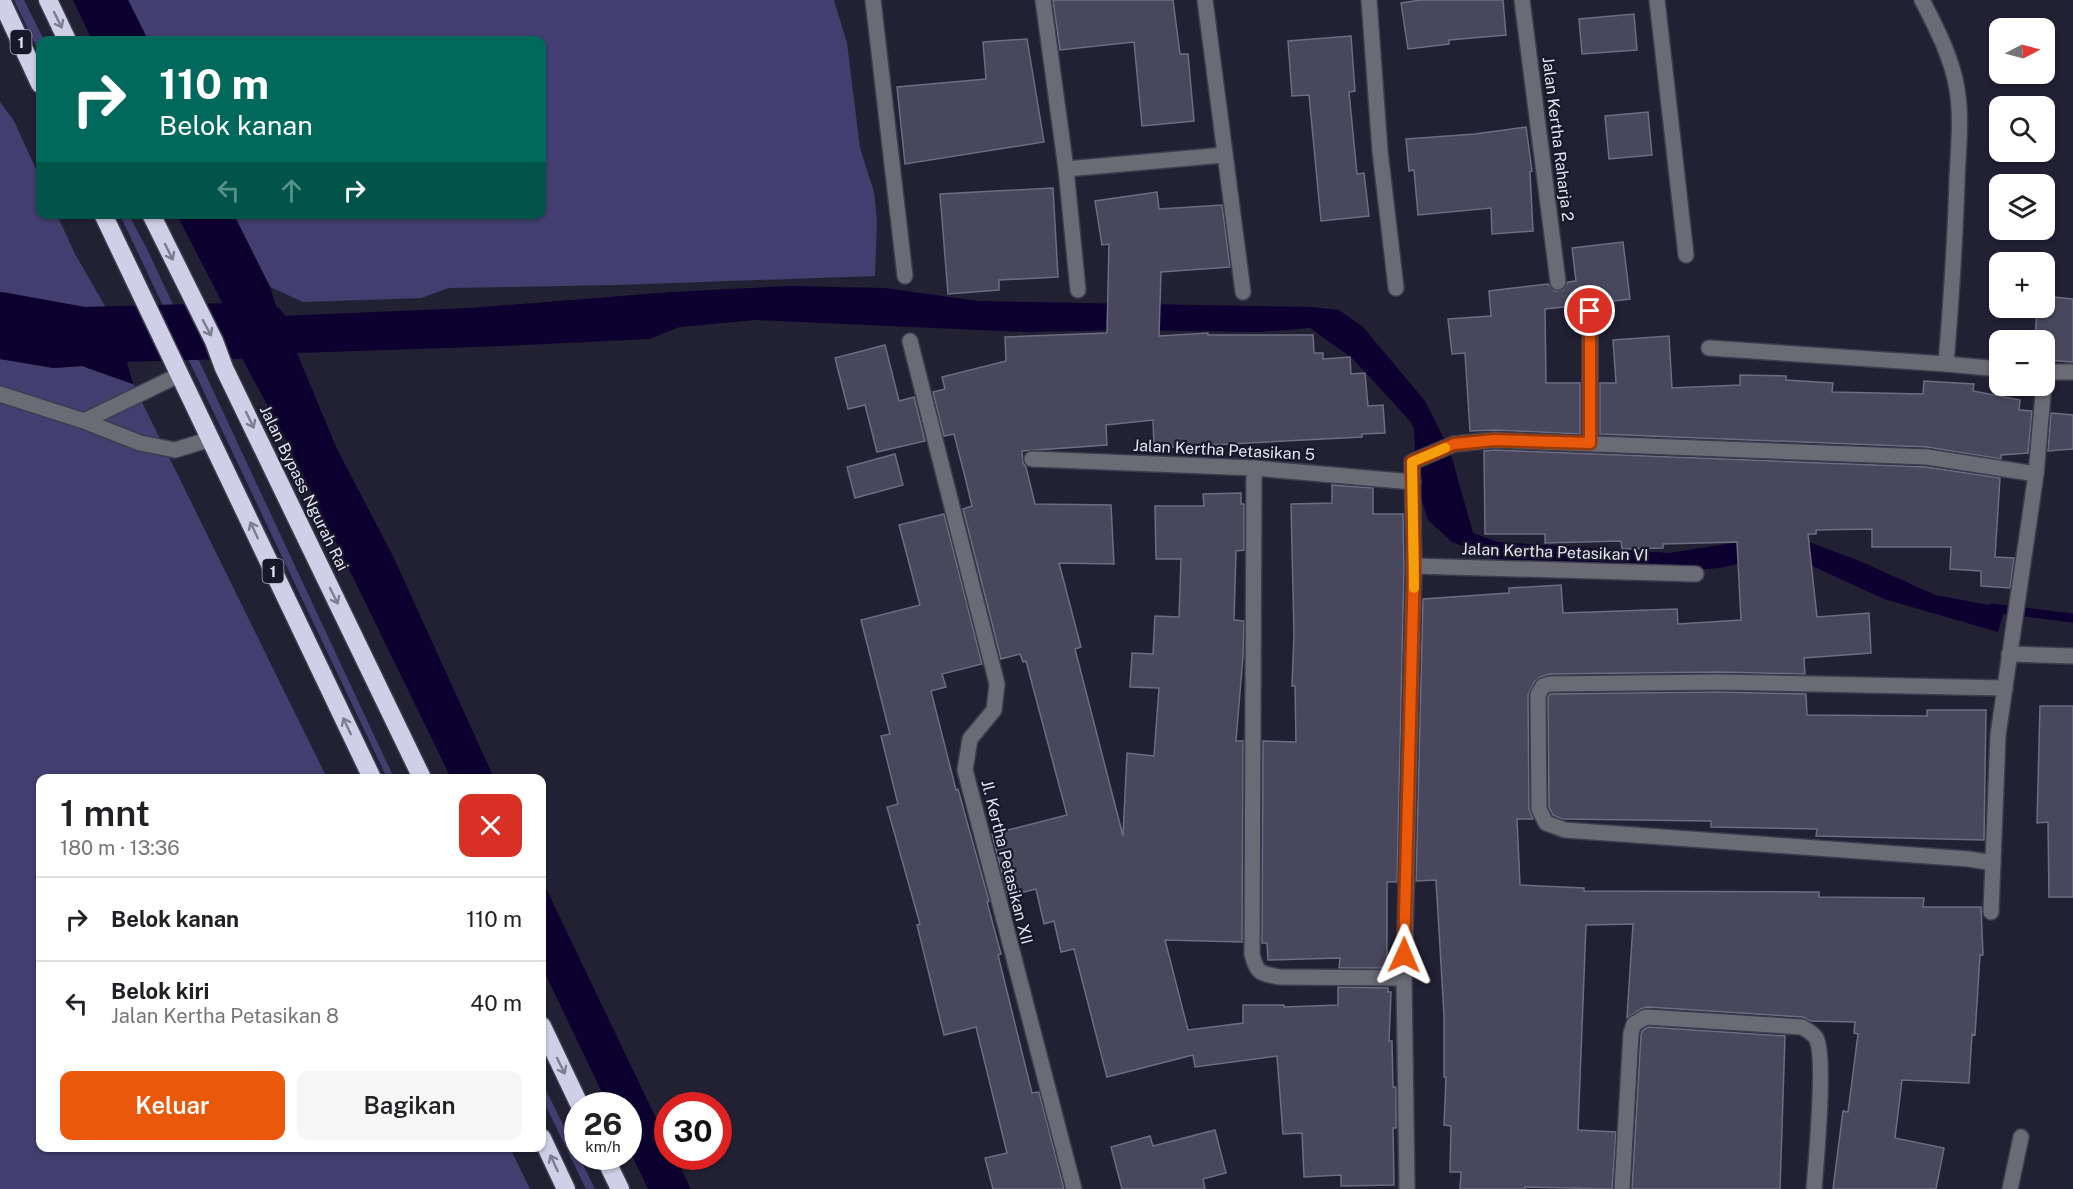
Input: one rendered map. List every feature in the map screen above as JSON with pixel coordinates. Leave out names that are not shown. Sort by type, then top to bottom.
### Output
[{"type":"highway","name":"1","points":[[1,0],[36,75]]},
{"type":"highway","points":[[48,0],[65,36]]},
{"type":"highway","name":"1","points":[[105,219],[370,774]]},
{"type":"highway","name":"Jalan Bypass Ngurah Rai","points":[[153,219],[420,774]]},
{"type":"highway","points":[[546,1034],[573,1092]]},
{"type":"highway","points":[[546,1146],[566,1189]]},
{"type":"highway","points":[[611,1170],[620,1189]]},
{"type":"street","points":[[873,0],[905,276]]},
{"type":"street","points":[[1044,0],[1066,169],[1078,290]]},
{"type":"street","points":[[1205,0],[1243,292]]},
{"type":"street","points":[[1369,0],[1380,151],[1396,288]]},
{"type":"street","name":"Jalan Kertha Raharja 2","points":[[1522,0],[1558,282]]},
{"type":"street","points":[[1657,0],[1686,255]]},
{"type":"street","points":[[1922,0],[1935,25],[1957,88],[1959,120],[1954,265],[1946,364]]},
{"type":"street","points":[[1066,169],[1224,155]]},
{"type":"street","points":[[1590,311],[1590,443]]},
{"type":"street","name":"Jl. Kertha Petasikan XII","points":[[910,341],[997,684],[994,710],[970,739],[965,770],[1074,1189]]},
{"type":"street","points":[[1709,348],[1989,368]]},
{"type":"street","points":[[84,421],[177,369]]},
{"type":"street","points":[[2055,372],[2073,372]]},
{"type":"street","points":[[0,394],[84,421],[140,443],[175,450],[211,439]]},
{"type":"street","points":[[1990,912],[1998,735],[2036,474],[2043,396]]},
{"type":"street","points":[[1407,1189],[1404,978],[1414,566],[1412,462],[1454,444],[1495,440],[1927,458],[2036,474]]},
{"type":"street","name":"Jalan Kertha Petasikan 5","points":[[1032,459],[1254,468],[1413,482]]},
{"type":"street","points":[[1254,468],[1252,954],[1256,968],[1260,973],[1279,977],[1404,978]]},
{"type":"street","name":"Jalan Kertha Petasikan VI","points":[[1414,566],[1696,574]]},
{"type":"street","points":[[2009,654],[2039,657],[2073,656]]},
{"type":"street","points":[[1993,863],[1969,859],[1565,830],[1546,822],[1539,809],[1538,695],[1542,686],[1550,684],[1719,682],[2005,688]]},
{"type":"street","points":[[1622,1189],[1631,1033],[1634,1024],[1646,1017],[1802,1027],[1816,1037],[1821,1071],[1814,1189]]},
{"type":"street","points":[[2010,1189],[2021,1137]]},
{"type":"shaded area","points":[[14,0],[24,0],[42,36],[36,36],[36,46]]},
{"type":"shaded area","points":[[73,0],[128,0],[146,36],[90,36]]},
{"type":"shaded area","points":[[128,0],[834,0],[847,43],[860,148],[874,192],[877,221],[875,276],[449,288],[421,298],[303,302],[270,287],[236,219],[546,219],[546,36],[146,36]]},
{"type":"shaded area","points":[[0,102],[14,121],[36,169],[36,219],[59,219],[75,254],[109,313],[99,324],[87,324],[46,310],[0,307]]},
{"type":"shaded area","points":[[122,219],[131,219],[147,249],[392,774],[385,774]]},
{"type":"shaded area","points":[[179,219],[236,219],[270,287],[279,316],[470,308],[671,292],[788,286],[885,288],[978,301],[1312,307],[1339,310],[1363,327],[1425,401],[1450,451],[1473,533],[1498,542],[1669,553],[1778,536],[1801,539],[1862,562],[1935,595],[2005,608],[1998,632],[1884,599],[1797,559],[1767,558],[1719,568],[1678,571],[1587,568],[1494,559],[1452,542],[1428,520],[1416,482],[1414,428],[1410,421],[1353,359],[1310,328],[1259,332],[1123,330],[1026,332],[756,320],[680,327],[649,339],[297,353],[337,449],[394,558],[492,774],[449,774],[285,438],[244,362],[225,308]]},
{"type":"shaded area","points":[[0,307],[46,310],[87,324],[99,324],[109,313],[122,345],[133,384],[82,366],[54,368],[0,359]]},
{"type":"shaded area","points":[[0,359],[54,368],[82,366],[133,384],[325,774],[36,774],[36,1152],[512,1152],[530,1189],[0,1189]]},
{"type":"shaded area","points":[[546,888],[654,1114],[654,1170],[682,1170],[691,1189],[648,1189],[639,1170],[642,1170],[642,1092],[602,1092],[546,975]]},
{"type":"shaded area","points":[[546,1090],[564,1126],[564,1144],[546,1106]]},
{"type":"shaded area","points":[[577,1170],[586,1170],[595,1189],[586,1189]]},
{"type":"building","points":[[1053,0],[1173,0],[1180,54],[1188,54],[1194,121],[1142,126],[1134,42],[1060,50]]},
{"type":"building","points":[[1421,0],[1503,0],[1506,35],[1449,40],[1449,44],[1408,49],[1401,3]]},
{"type":"building","points":[[1634,14],[1637,50],[1582,54],[1579,19]]},
{"type":"building","points":[[1351,36],[1355,91],[1349,92],[1357,174],[1364,173],[1369,216],[1321,221],[1309,95],[1292,96],[1288,41]]},
{"type":"building","points":[[1027,39],[1044,142],[905,164],[897,87],[986,79],[983,42]]},
{"type":"building","points":[[1648,112],[1652,155],[1609,159],[1605,116]]},
{"type":"building","points":[[1526,127],[1532,171],[1530,172],[1533,231],[1492,234],[1491,208],[1418,215],[1414,170],[1409,171],[1406,139],[1475,134]]},
{"type":"building","points":[[1053,188],[1058,277],[999,280],[999,290],[948,294],[940,194]]},
{"type":"building","points":[[1157,192],[1159,209],[1222,205],[1230,267],[1161,272],[1159,336],[1208,333],[1208,335],[1313,335],[1314,353],[1323,353],[1323,359],[1350,357],[1351,374],[1365,373],[1368,406],[1383,405],[1385,433],[1362,434],[1362,437],[1154,448],[1153,420],[1106,425],[1107,445],[1022,451],[1023,463],[1035,504],[1111,505],[1114,564],[1059,563],[1081,647],[1075,649],[1123,836],[1127,753],[1154,756],[1159,688],[1130,687],[1132,653],[1153,654],[1155,616],[1179,617],[1181,559],[1156,559],[1155,506],[1204,506],[1203,494],[1241,493],[1241,504],[1244,504],[1244,550],[1236,551],[1234,620],[1244,621],[1236,741],[1243,741],[1242,942],[1165,940],[1188,1030],[1243,1023],[1243,1005],[1284,1005],[1284,1007],[1338,1005],[1338,987],[1388,988],[1388,992],[1391,992],[1389,1041],[1392,1041],[1393,1087],[1396,1087],[1396,1128],[1393,1128],[1394,1185],[1341,1186],[1341,1175],[1304,1177],[1302,1133],[1283,1134],[1277,1056],[1195,1067],[1193,1055],[1107,1077],[1074,949],[1061,952],[1054,921],[1044,924],[1036,889],[1008,896],[992,834],[1067,815],[1026,661],[1023,662],[1020,654],[1001,659],[963,509],[972,506],[965,477],[954,434],[944,436],[933,392],[945,389],[942,377],[1006,361],[1005,337],[1107,333],[1109,244],[1102,245],[1095,201]]},
{"type":"building","points":[[1623,242],[1630,299],[1596,303],[1589,301],[1583,305],[1545,309],[1546,383],[1580,383],[1580,434],[1470,431],[1465,353],[1452,354],[1448,319],[1491,316],[1489,291],[1548,284],[1555,291],[1563,290],[1568,282],[1576,281],[1572,248]]},
{"type":"building","points":[[2055,297],[2073,299],[2073,362],[2055,361],[2055,330],[2036,330],[2036,318],[2055,318]]},
{"type":"building","points":[[1669,336],[1672,388],[1740,385],[1740,375],[1786,376],[1786,380],[1833,383],[1832,392],[1923,394],[1924,381],[1974,384],[1973,391],[1989,394],[1989,396],[2020,400],[2019,410],[2032,411],[2028,453],[2001,455],[2001,459],[1927,447],[1600,434],[1600,383],[1616,383],[1613,340]]},
{"type":"building","points":[[885,345],[899,401],[914,397],[925,441],[877,452],[865,405],[848,409],[835,358]]},
{"type":"building","points":[[2051,413],[2073,415],[2073,449],[2048,451]]},
{"type":"building","points":[[1484,451],[1926,467],[2000,478],[1995,557],[2014,558],[2010,588],[1981,586],[1981,571],[1950,569],[1951,547],[1872,547],[1872,529],[1816,530],[1816,534],[1808,534],[1817,617],[1869,613],[1871,653],[1804,658],[1805,674],[1719,672],[1550,674],[1535,681],[1528,695],[1529,809],[1533,819],[1517,819],[1520,885],[1584,888],[1584,891],[1819,892],[1819,897],[1924,898],[1923,907],[1981,907],[1983,955],[1980,955],[1975,1035],[1972,1034],[1969,1083],[1902,1080],[1895,1138],[1944,1148],[1936,1189],[1833,1189],[1843,1111],[1848,1112],[1858,1034],[1854,1033],[1855,1022],[1810,1021],[1803,1017],[1647,1007],[1627,1018],[1633,924],[1586,925],[1578,1130],[1616,1132],[1612,1189],[1525,1187],[1525,1189],[1460,1189],[1461,1172],[1450,1172],[1451,1126],[1444,1125],[1446,1077],[1444,1077],[1444,1015],[1436,880],[1416,881],[1423,599],[1509,593],[1509,588],[1561,585],[1563,613],[1677,609],[1678,624],[1741,620],[1737,542],[1663,544],[1663,548],[1622,549],[1621,541],[1545,543],[1545,534],[1485,534]]},
{"type":"building","points":[[895,454],[903,485],[855,498],[847,467]]},
{"type":"building","points":[[1332,485],[1373,488],[1373,514],[1403,514],[1404,566],[1397,882],[1387,882],[1387,968],[1339,968],[1340,958],[1268,960],[1267,943],[1262,943],[1263,741],[1296,742],[1295,686],[1292,686],[1294,634],[1291,504],[1332,503]]},
{"type":"building","points":[[944,514],[982,664],[942,674],[946,687],[931,691],[956,790],[958,789],[989,901],[987,902],[1001,954],[998,955],[1032,1093],[1039,1092],[1064,1189],[993,1189],[985,1158],[1007,1153],[976,1027],[944,1035],[917,925],[920,924],[887,807],[898,804],[881,736],[890,734],[861,620],[920,605],[899,525]]},
{"type":"building","points":[[1719,692],[1806,694],[1807,715],[1927,716],[1927,710],[1986,710],[1984,840],[1816,836],[1817,829],[1711,827],[1711,821],[1562,819],[1553,815],[1549,807],[1548,697],[1550,694]]},
{"type":"building","points":[[2040,706],[2073,706],[2073,897],[2049,897],[2048,822],[2037,823]]},
{"type":"building","points":[[1648,1027],[1785,1036],[1780,1189],[1632,1189],[1641,1035],[1642,1031]]},
{"type":"building","points":[[1215,1130],[1226,1173],[1203,1179],[1205,1189],[1122,1189],[1111,1147],[1150,1136],[1153,1146]]},
{"type":"waterway","points":[[0,320],[83,335],[261,330]]},
{"type":"waterway","points":[[1992,608],[2073,618]]},
{"type":"slow traffic","points":[[1414,588],[1412,462],[1445,448]]},
{"type":"route","points":[[1404,955],[1414,566],[1412,462],[1454,444],[1495,440],[1590,443],[1590,311]]}]
